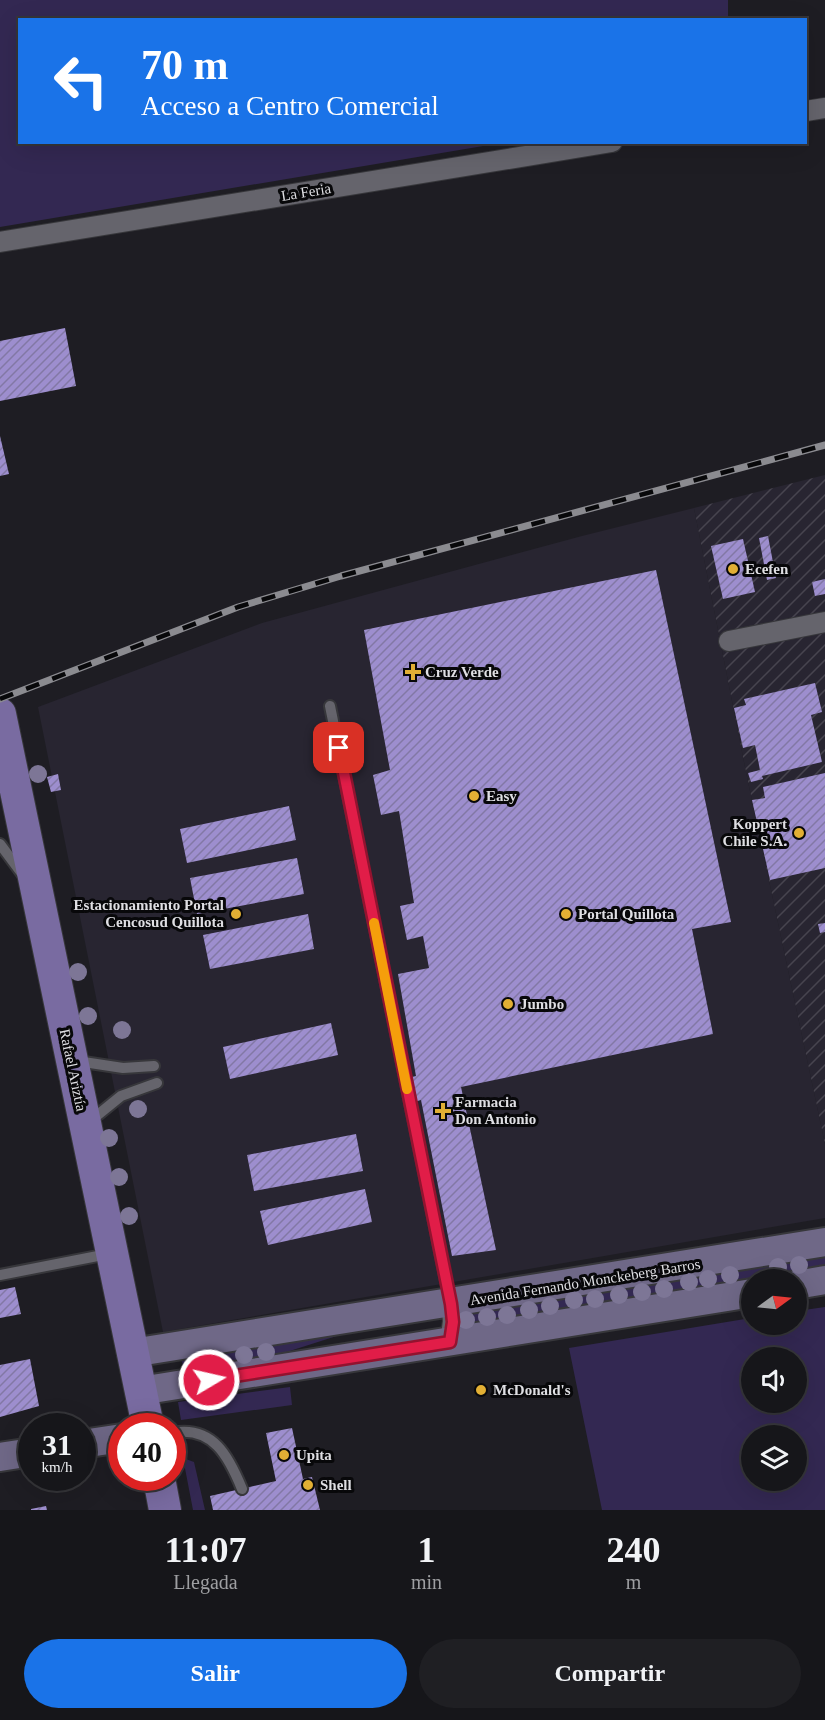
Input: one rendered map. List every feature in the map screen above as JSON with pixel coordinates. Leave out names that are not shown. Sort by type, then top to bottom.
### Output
[{"type":"main road","name":"Rafael Ariztía","points":[[0,714],[3,751],[12,798],[36,892],[145,1413]]},
{"type":"street","points":[[807,111],[825,108]]},
{"type":"street","name":"La Feria","points":[[0,242],[600,144]]},
{"type":"street","points":[[729,641],[825,622]]},
{"type":"street","name":"Avenida Fernando Monckeberg Barros","points":[[132,1353],[451,1304],[825,1242]]},
{"type":"street","points":[[807,1283],[825,1280]]},
{"type":"street","points":[[140,1391],[741,1295]]},
{"type":"street","points":[[450,1342],[453,1322],[451,1304]]},
{"type":"street","points":[[0,1457],[18,1454]]},
{"type":"lane","points":[[330,706],[451,1304]]},
{"type":"lane","points":[[0,844],[36,892]]},
{"type":"lane","points":[[71,1059],[123,1068],[154,1066]]},
{"type":"lane","points":[[85,1127],[121,1096],[157,1083]]},
{"type":"lane","points":[[0,1275],[112,1254]]},
{"type":"lane","points":[[186,1432],[196,1432],[210,1438],[228,1457],[243,1489]]},
{"type":"shaded area","points":[[0,0],[728,0],[728,18],[18,18],[18,144],[495,144],[0,227]]},
{"type":"shaded area","points":[[825,475],[825,1144],[746,772],[694,508]]},
{"type":"shaded area","points":[[694,508],[746,772],[825,1144],[825,1218],[163,1332],[38,707],[262,623]]},
{"type":"shaded area","points":[[825,1252],[825,1268],[807,1271],[807,1269],[741,1269],[741,1282],[464,1328],[462,1313]]},
{"type":"shaded area","points":[[825,1307],[825,1510],[602,1510],[569,1348],[741,1320],[741,1335],[807,1335],[807,1310]]},
{"type":"shaded area","points":[[346,1333],[271,1357],[185,1373],[181,1359]]},
{"type":"shaded area","points":[[290,1387],[292,1405],[186,1419],[186,1413],[180,1413],[178,1402]]},
{"type":"shaded area","points":[[186,1459],[194,1462],[205,1510],[193,1510],[186,1474]]},
{"type":"building","points":[[65,328],[76,386],[0,401],[0,341]]},
{"type":"building","points":[[0,436],[9,474],[0,476]]},
{"type":"building","points":[[768,536],[776,578],[767,580],[759,538]]},
{"type":"building","name":"Ecefen","points":[[743,539],[755,592],[723,599],[711,546]]},
{"type":"building","name":"Portal Quillota","points":[[656,570],[731,922],[692,929],[713,1034],[461,1087],[496,1250],[452,1256],[421,1100],[414,1102],[408,1078],[416,1076],[398,974],[429,968],[423,936],[407,940],[400,906],[414,903],[399,811],[381,815],[373,775],[390,770],[364,630]]},
{"type":"building","points":[[825,579],[825,594],[815,596],[812,582]]},
{"type":"building","points":[[815,683],[822,712],[811,715],[822,762],[762,776],[763,779],[751,782],[748,773],[760,770],[755,745],[743,748],[734,708],[746,705],[744,699]]},
{"type":"building","name":"Koppert Chile S.A.","points":[[825,773],[825,868],[770,880],[752,800],[765,798],[763,787]]},
{"type":"building","points":[[58,774],[61,790],[51,792],[47,777]]},
{"type":"building","points":[[289,806],[296,840],[187,863],[180,829]]},
{"type":"building","points":[[297,858],[304,894],[197,914],[190,878]]},
{"type":"building","points":[[308,914],[314,949],[210,969],[203,935]]},
{"type":"building","points":[[825,923],[825,932],[820,933],[818,924]]},
{"type":"building","points":[[331,1023],[338,1055],[230,1079],[223,1047]]},
{"type":"building","points":[[356,1134],[363,1171],[254,1191],[247,1155]]},
{"type":"building","points":[[365,1189],[372,1222],[268,1245],[260,1211]]},
{"type":"building","points":[[15,1287],[21,1314],[0,1318],[0,1290]]},
{"type":"building","points":[[30,1359],[39,1406],[0,1417],[0,1365]]},
{"type":"building","name":"Upita","points":[[292,1428],[303,1479],[312,1477],[320,1510],[213,1510],[210,1496],[276,1481],[266,1433]]},
{"type":"building","points":[[46,1506],[47,1510],[31,1510],[31,1509]]},
{"type":"railway","points":[[0,699],[238,607],[341,576],[825,445]]},
{"type":"slow traffic","points":[[374,923],[407,1089]]},
{"type":"place","name":"Ecefen","points":[[733,569]]},
{"type":"place","name":"Cruz Verde","points":[[413,672]]},
{"type":"place","name":"Easy","points":[[474,796]]},
{"type":"place","name":"Koppert Chile S.A.","points":[[799,833]]},
{"type":"place","name":"Estacionamiento Portal Cencosud Quillota","points":[[236,914]]},
{"type":"place","name":"Portal Quillota","points":[[566,914]]},
{"type":"place","name":"Jumbo","points":[[508,1004]]},
{"type":"place","name":"Farmacia Don Antonio","points":[[443,1111]]},
{"type":"place","name":"McDonald's","points":[[481,1390]]},
{"type":"place","name":"Upita","points":[[284,1455]]},
{"type":"place","name":"Shell","points":[[308,1485]]},
{"type":"route","points":[[209,1380],[450,1342],[453,1322],[451,1304],[339,748]]}]
